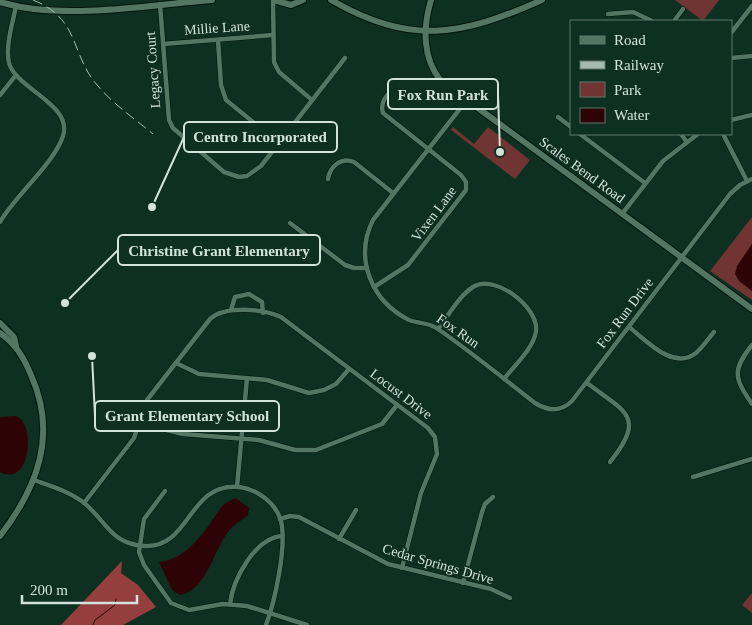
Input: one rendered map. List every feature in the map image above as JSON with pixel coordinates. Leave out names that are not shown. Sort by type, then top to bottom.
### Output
[{"type":"street","points":[[0,2],[59,12],[212,0]]},
{"type":"street","points":[[303,0],[291,5],[274,0],[274,62],[279,72],[312,100]]},
{"type":"street","points":[[331,0],[375,22],[396,28],[426,31],[447,31],[481,25],[542,0]]},
{"type":"street","name":"Scales Bend Road","points":[[431,0],[426,31],[428,55],[434,71],[447,86],[752,309]]},
{"type":"street","name":"Legacy Court","points":[[160,4],[167,109],[173,128],[224,172],[239,177],[247,176],[254,172],[345,58]]},
{"type":"street","points":[[0,222],[57,148],[64,132],[62,120],[56,110],[16,75],[8,56],[16,6]]},
{"type":"street","points":[[732,32],[752,6]]},
{"type":"street","points":[[675,20],[683,9]]},
{"type":"street","points":[[608,14],[633,12],[650,20]]},
{"type":"street","name":"Millie Lane","points":[[163,44],[273,35]]},
{"type":"street","points":[[218,40],[221,85],[226,100],[279,143]]},
{"type":"street","points":[[732,58],[752,56]]},
{"type":"street","points":[[1,91],[16,75]]},
{"type":"street","name":"Vixen Lane","points":[[374,287],[408,266],[466,190],[465,179],[383,113],[383,102],[390,91],[396,89]]},
{"type":"street","name":"Fox Run","points":[[466,101],[393,193],[369,228],[364,249],[366,268],[374,287],[384,301],[406,318],[438,329],[542,407],[552,410],[568,405],[586,383]]},
{"type":"street","points":[[732,120],[752,115]]},
{"type":"street","points":[[558,117],[570,126]]},
{"type":"street","points":[[581,135],[645,183]]},
{"type":"street","points":[[682,135],[686,141]]},
{"type":"street","points":[[622,214],[663,161],[686,141],[696,135]]},
{"type":"street","points":[[724,135],[749,180]]},
{"type":"street","points":[[328,179],[329,174],[338,162],[347,160],[354,162],[393,193]]},
{"type":"street","name":"Fox Run Drive","points":[[586,383],[730,194],[749,180]]},
{"type":"street","points":[[290,223],[345,265],[354,268],[366,268]]},
{"type":"street","points":[[438,329],[469,290],[478,284],[486,282],[497,285],[515,298],[531,311],[536,330],[534,339],[504,379]]},
{"type":"street","points":[[84,503],[134,438],[147,400],[214,315],[231,310],[235,297],[247,293],[256,296],[262,302],[263,313]]},
{"type":"street","name":"Locust Drive","points":[[231,310],[281,317],[430,430],[438,448],[437,454],[421,493],[402,568]]},
{"type":"street","points":[[0,323],[14,337],[16,346],[35,384],[42,409],[43,442],[34,480],[27,498],[0,536]]},
{"type":"street","points":[[629,327],[664,354],[677,358],[687,358],[696,353],[714,332]]},
{"type":"street","points":[[0,333],[16,346]]},
{"type":"street","points":[[752,345],[741,359],[737,372],[741,388],[752,404]]},
{"type":"street","points":[[176,363],[199,374],[267,380],[309,393],[330,388],[350,369]]},
{"type":"street","points":[[237,487],[246,378]]},
{"type":"street","points":[[586,383],[623,411],[628,419],[628,436],[610,462]]},
{"type":"street","points":[[138,423],[184,434],[267,442],[295,450],[316,450],[382,424],[397,405]]},
{"type":"street","points":[[693,477],[752,459]]},
{"type":"street","points":[[34,480],[66,492],[84,503],[111,534],[122,540],[140,545],[154,546],[168,540],[179,531],[194,508],[204,497],[224,488],[237,487],[252,490],[265,498],[275,509],[280,519],[282,536],[276,599],[266,625]]},
{"type":"street","points":[[165,491],[144,519],[140,558],[171,603],[189,610],[230,604],[257,608],[307,625]]},
{"type":"street","points":[[463,583],[479,521],[486,504],[493,497]]},
{"type":"street","points":[[340,539],[356,510]]},
{"type":"street","name":"Cedar Springs Drive","points":[[280,519],[290,516],[299,517],[378,560],[402,568],[490,589],[510,598]]},
{"type":"street","points":[[230,604],[235,583],[248,560],[268,538],[282,536]]},
{"type":"green space","points":[[675,0],[719,0],[704,20]]},
{"type":"green space","points":[[453,127],[474,144],[488,127],[530,160],[515,179],[451,130]]},
{"type":"green space","points":[[752,217],[752,300],[710,271]]},
{"type":"green space","points":[[752,593],[752,613],[742,605]]},
{"type":"shaded area","points":[[122,561],[121,573],[138,585],[156,607],[123,625],[61,625]]},
{"type":"water","points":[[752,244],[752,291],[739,281],[735,274],[737,266]]},
{"type":"water","points":[[16,416],[22,421],[26,430],[28,441],[27,453],[24,463],[18,471],[10,474],[0,472],[0,417]]},
{"type":"water","points":[[236,498],[249,508],[248,515],[228,532],[197,586],[189,592],[180,595],[172,590],[159,562],[175,557],[189,548],[201,536],[221,507]]},
{"type":"waterway","points":[[93,625],[95,620],[115,605],[116,599]]},
{"type":"railway","points":[[33,0],[48,8],[67,27],[89,74],[104,93],[153,134]]},
{"type":"place","name":"Fox Run Park","points":[[500,152]]},
{"type":"place","name":"Centro Incorporated","points":[[152,207]]},
{"type":"place","name":"Christine Grant Elementary","points":[[65,303]]},
{"type":"place","name":"Grant Elementary School","points":[[92,356]]}]
